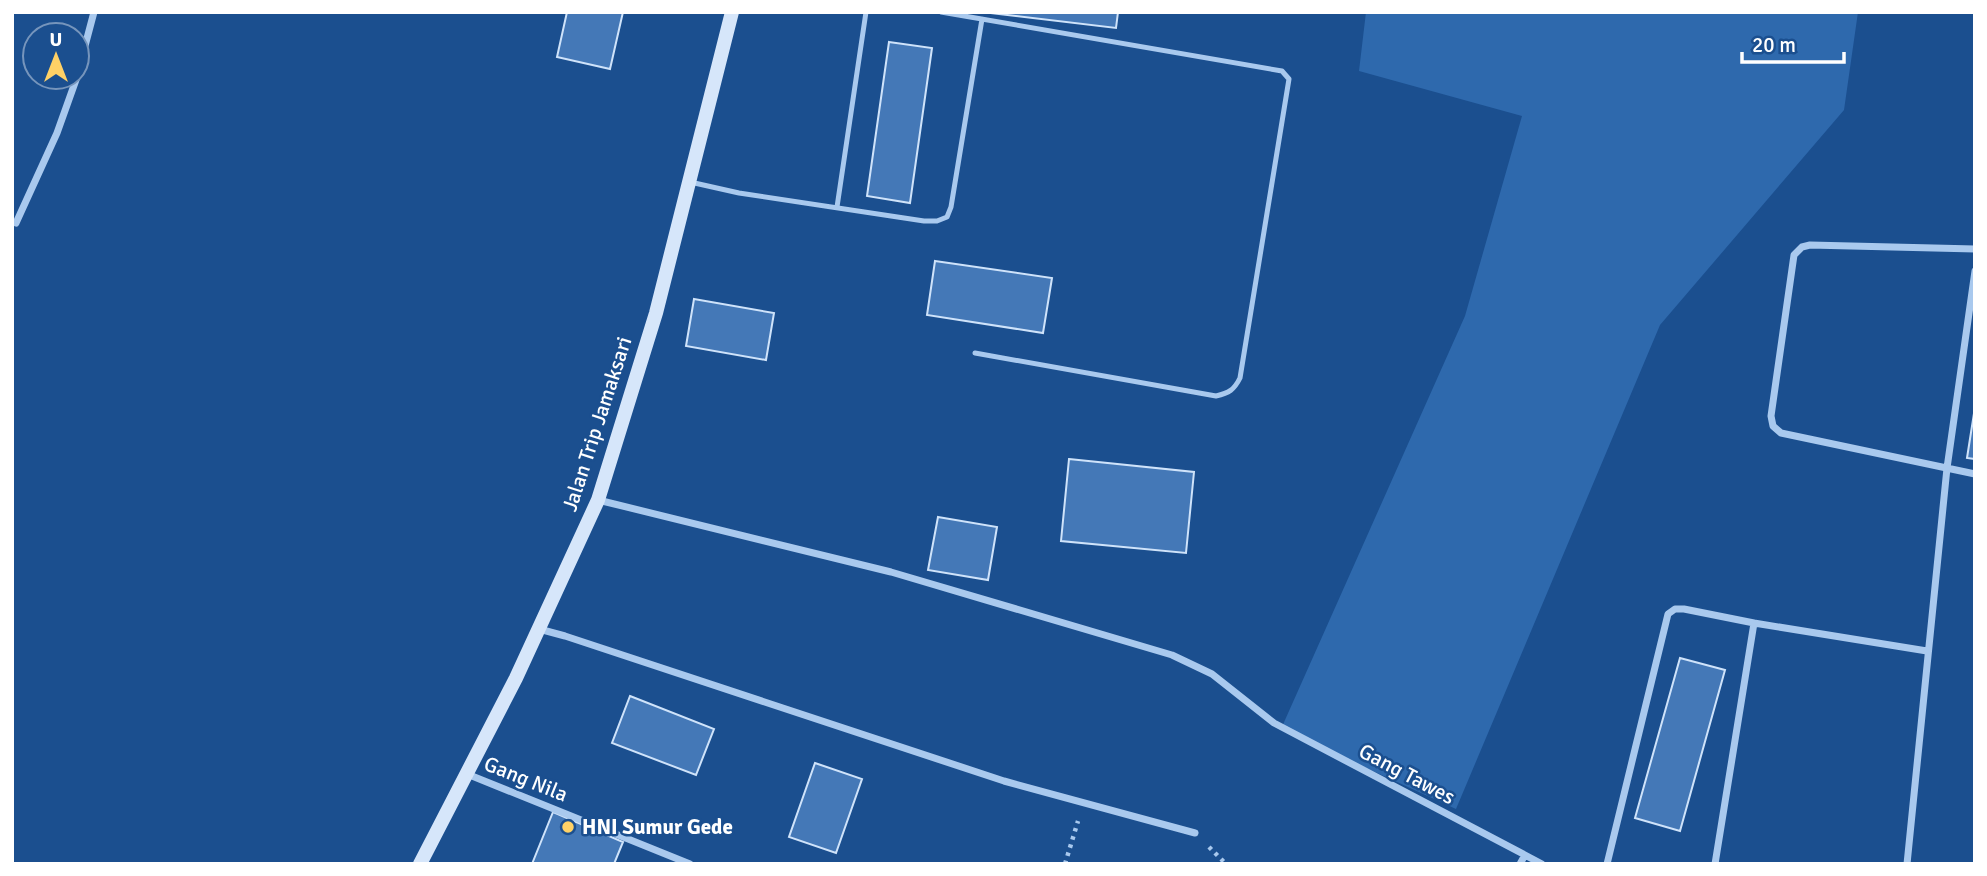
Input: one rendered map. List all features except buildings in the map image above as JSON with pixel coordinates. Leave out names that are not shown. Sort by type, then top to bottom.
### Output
[{"type":"main road","name":"Jalan Trip Jamaksari","points":[[419,864],[516,678],[597,500],[656,313],[732,12]]},
{"type":"street","points":[[16,223],[57,132],[72,91]]},
{"type":"street","points":[[1975,249],[1802,247],[1794,255],[1771,416],[1773,426],[1781,433],[1975,474]]},
{"type":"street","points":[[1907,864],[1947,468],[1975,271]]},
{"type":"street","name":"Gang Tawes","points":[[597,500],[891,572],[1172,655],[1212,674],[1274,723],[1542,864]]},
{"type":"street","points":[[1606,864],[1668,614],[1675,609],[1927,651]]},
{"type":"street","points":[[1715,864],[1754,623]]},
{"type":"street","points":[[538,629],[1004,781],[1195,834]]},
{"type":"street","name":"Gang Nila","points":[[466,774],[690,864]]},
{"type":"street","points":[[1520,864],[1525,855]]},
{"type":"lane","points":[[837,207],[866,12]]},
{"type":"lane","points":[[941,12],[1282,71],[1289,79],[1240,378],[1234,389],[1227,394],[1216,396],[975,354]]},
{"type":"lane","points":[[690,182],[924,221],[937,221],[947,217],[982,19]]},
{"type":"path","points":[[1065,864],[1084,803]]},
{"type":"shaded area","points":[[1366,12],[1858,12],[1844,110],[1660,325],[1456,809],[1281,729],[1465,316],[1522,116],[1359,71]]},
{"type":"place","name":"HNI Sumur Gede","points":[[568,827]]}]
